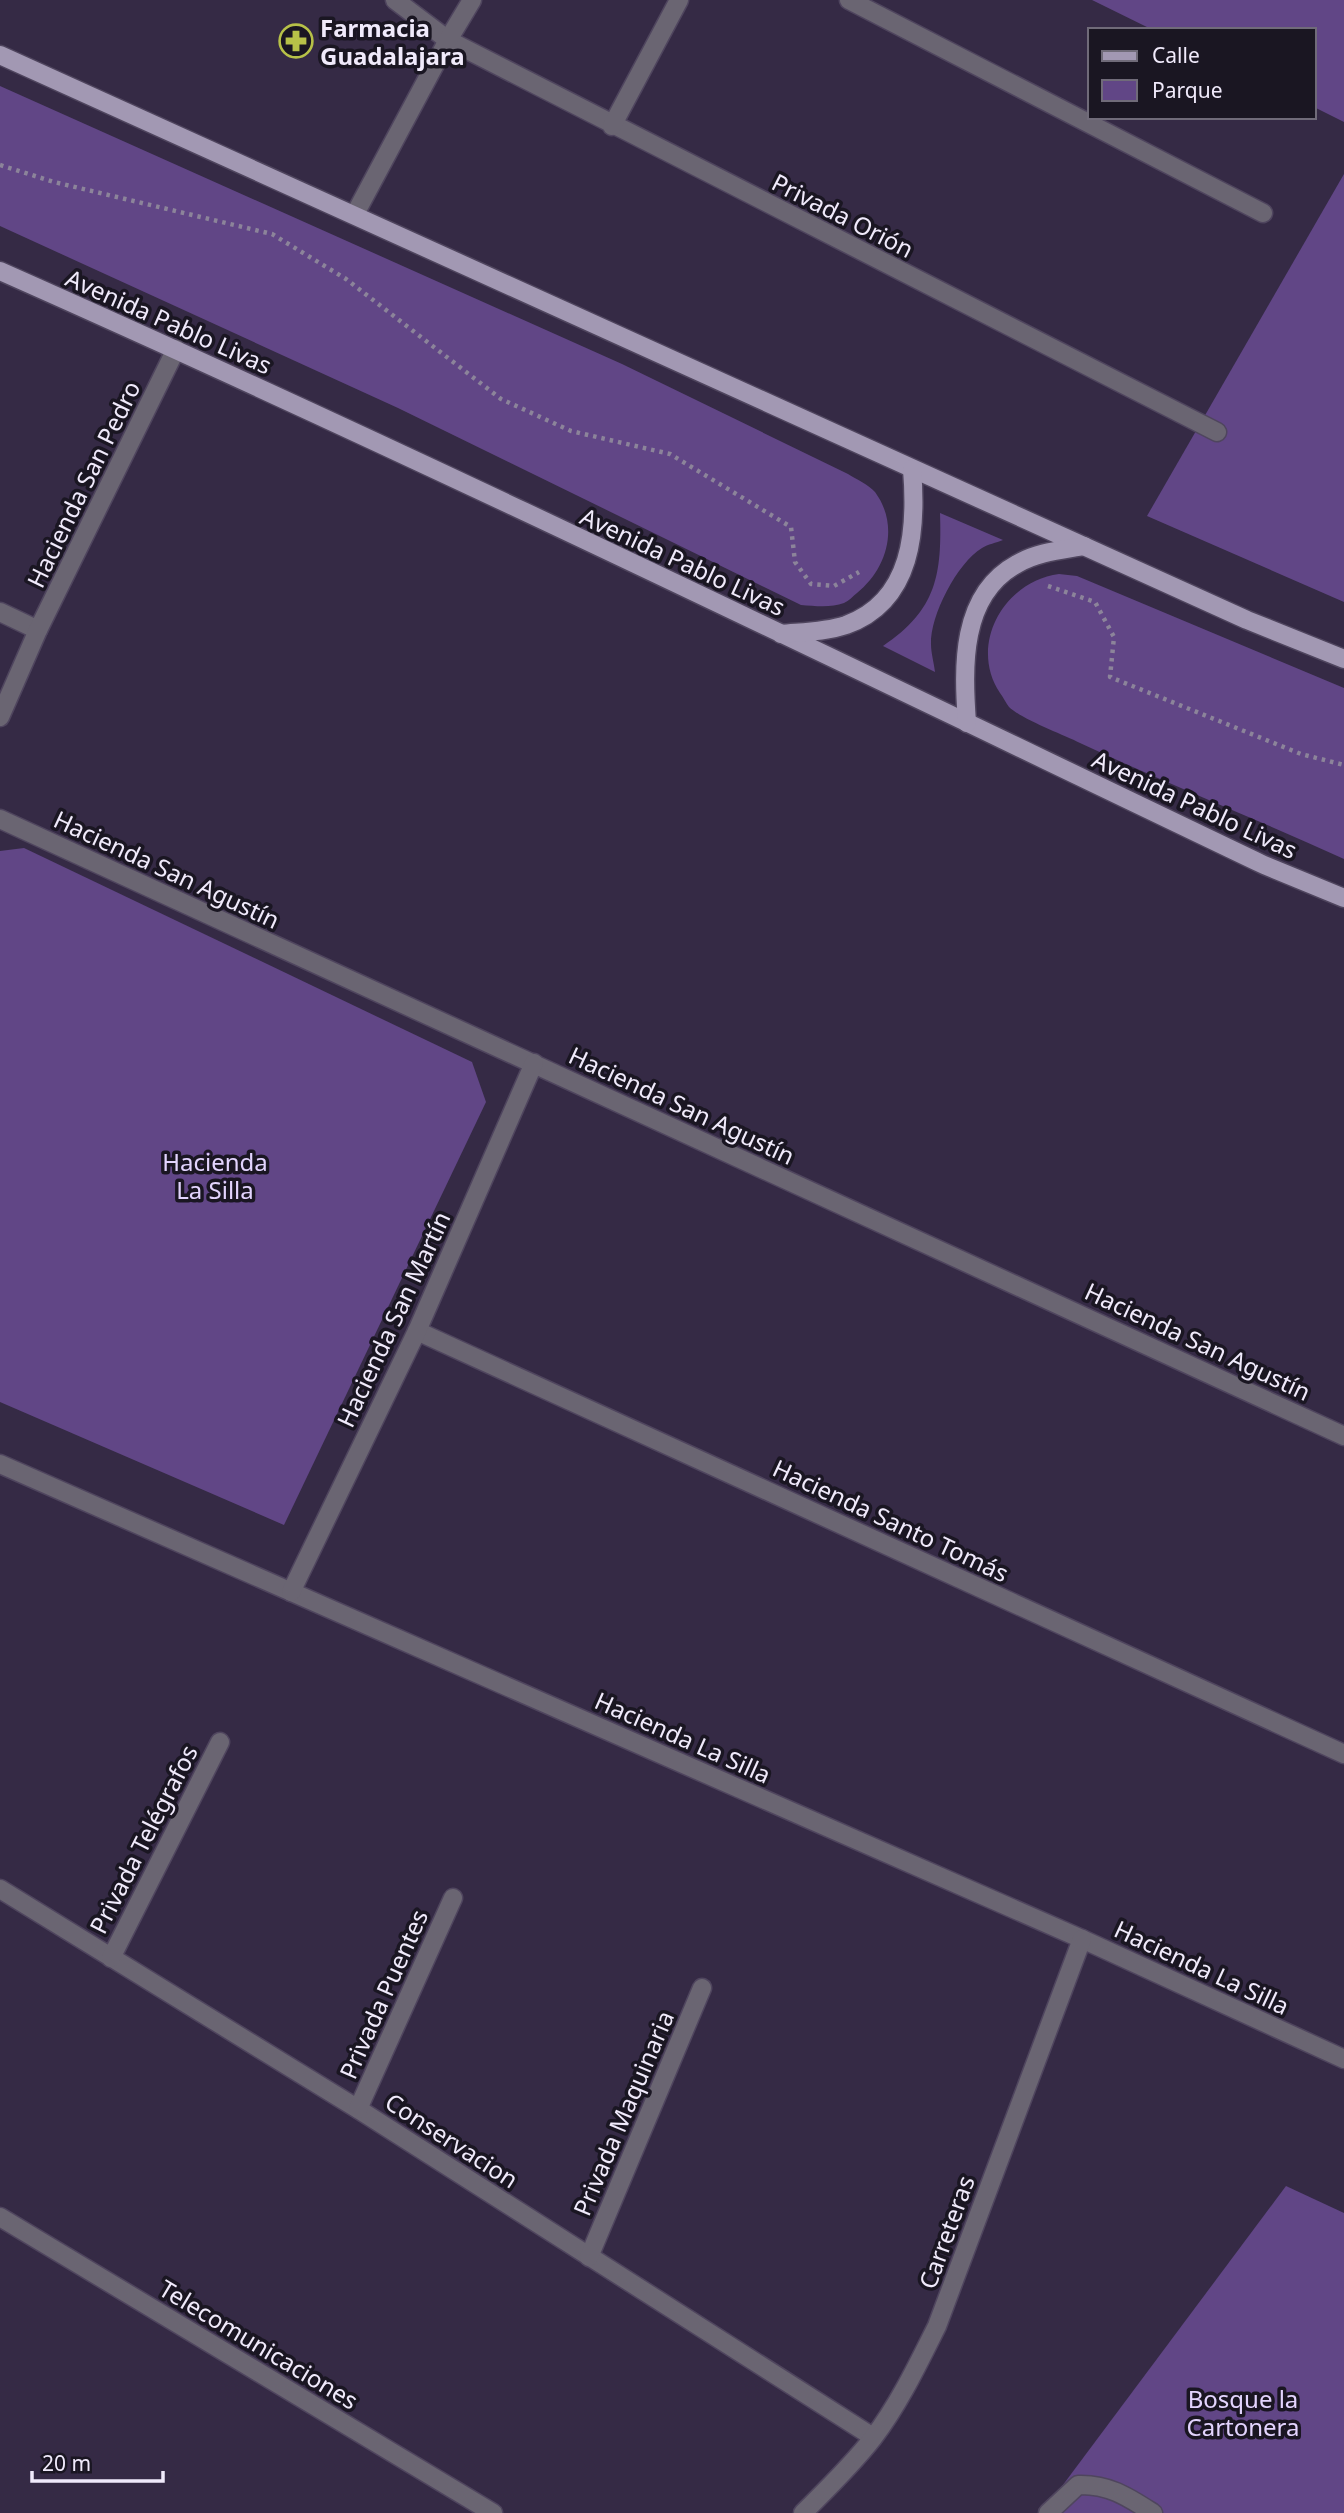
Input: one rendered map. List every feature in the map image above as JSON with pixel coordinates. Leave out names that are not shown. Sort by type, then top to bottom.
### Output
[{"type":"main road","points":[[0,55],[1247,620],[1344,659]]},
{"type":"main road","name":"Avenida Pablo Livas","points":[[0,271],[176,349],[1264,864],[1344,898]]},
{"type":"main road","points":[[781,634],[822,631],[845,625],[864,616],[888,595],[901,575],[910,548],[914,521],[912,469]]},
{"type":"main road","points":[[968,723],[965,691],[967,640],[976,609],[985,591],[1017,563],[1044,553],[1084,546]]},
{"type":"street","name":"Privada Orión","points":[[395,0],[448,40],[612,126],[1217,432]]},
{"type":"street","points":[[355,214],[472,0]]},
{"type":"street","points":[[612,126],[679,0]]},
{"type":"street","points":[[849,0],[1262,212]]},
{"type":"street","name":"Hacienda San Pedro","points":[[0,717],[38,630],[176,349]]},
{"type":"street","points":[[0,612],[38,630]]},
{"type":"street","name":"Hacienda San Agustín","points":[[0,819],[1344,1436]]},
{"type":"street","name":"Hacienda San Martín","points":[[291,1592],[417,1331],[534,1063]]},
{"type":"street","name":"Hacienda Santo Tomás","points":[[417,1331],[1344,1754]]},
{"type":"street","name":"Hacienda La Silla","points":[[0,1464],[1082,1939],[1344,2059]]},
{"type":"street","name":"Privada Telégrafos","points":[[111,1958],[220,1742]]},
{"type":"street","name":"Conservacion","points":[[0,1889],[358,2109],[873,2437]]},
{"type":"street","name":"Privada Puentes","points":[[358,2109],[453,1898]]},
{"type":"street","name":"Carreteras","points":[[803,2513],[844,2472],[873,2437],[907,2385],[937,2326],[1082,1939]]},
{"type":"street","name":"Privada Maquinaria","points":[[589,2257],[702,1988]]},
{"type":"street","name":"Telecomunicaciones","points":[[0,2217],[493,2513]]},
{"type":"street","points":[[1048,2513],[1078,2485],[1097,2484],[1126,2496],[1153,2513]]},
{"type":"path","points":[[0,165],[54,182],[272,234],[346,279],[501,399],[571,431],[670,454],[791,527],[795,562],[811,584],[834,586],[859,572]]},
{"type":"path","points":[[1040,591],[1049,586],[1096,601],[1114,637],[1110,677],[1301,754],[1344,765]]},
{"type":"green space","points":[[1092,0],[1344,0],[1344,122],[1316,108],[1316,28],[1149,28]]},
{"type":"green space","points":[[0,86],[622,364],[848,474],[875,492],[887,519],[887,546],[876,572],[844,603],[828,606],[801,605],[398,408],[0,226]]},
{"type":"green space","points":[[1344,174],[1344,602],[1147,516]]},
{"type":"green space","points":[[940,513],[1003,540],[984,547],[973,555],[963,565],[947,591],[932,632],[931,647],[935,672],[883,646],[915,619],[932,589],[940,554]]},
{"type":"green space","points":[[1059,574],[1077,576],[1344,688],[1344,859],[1146,773],[1023,717],[1009,707],[991,674],[988,655],[990,636],[997,618],[1008,602],[1022,589],[1039,579]]},
{"type":"green space","name":"Hacienda La Silla","points":[[24,848],[472,1062],[486,1102],[284,1525],[0,1402],[0,851]]},
{"type":"green space","name":"Bosque la Cartonera","points":[[1286,2186],[1344,2213],[1344,2513],[1042,2513]]},
{"type":"place","name":"Farmacia Guadalajara","points":[[296,41]]}]
